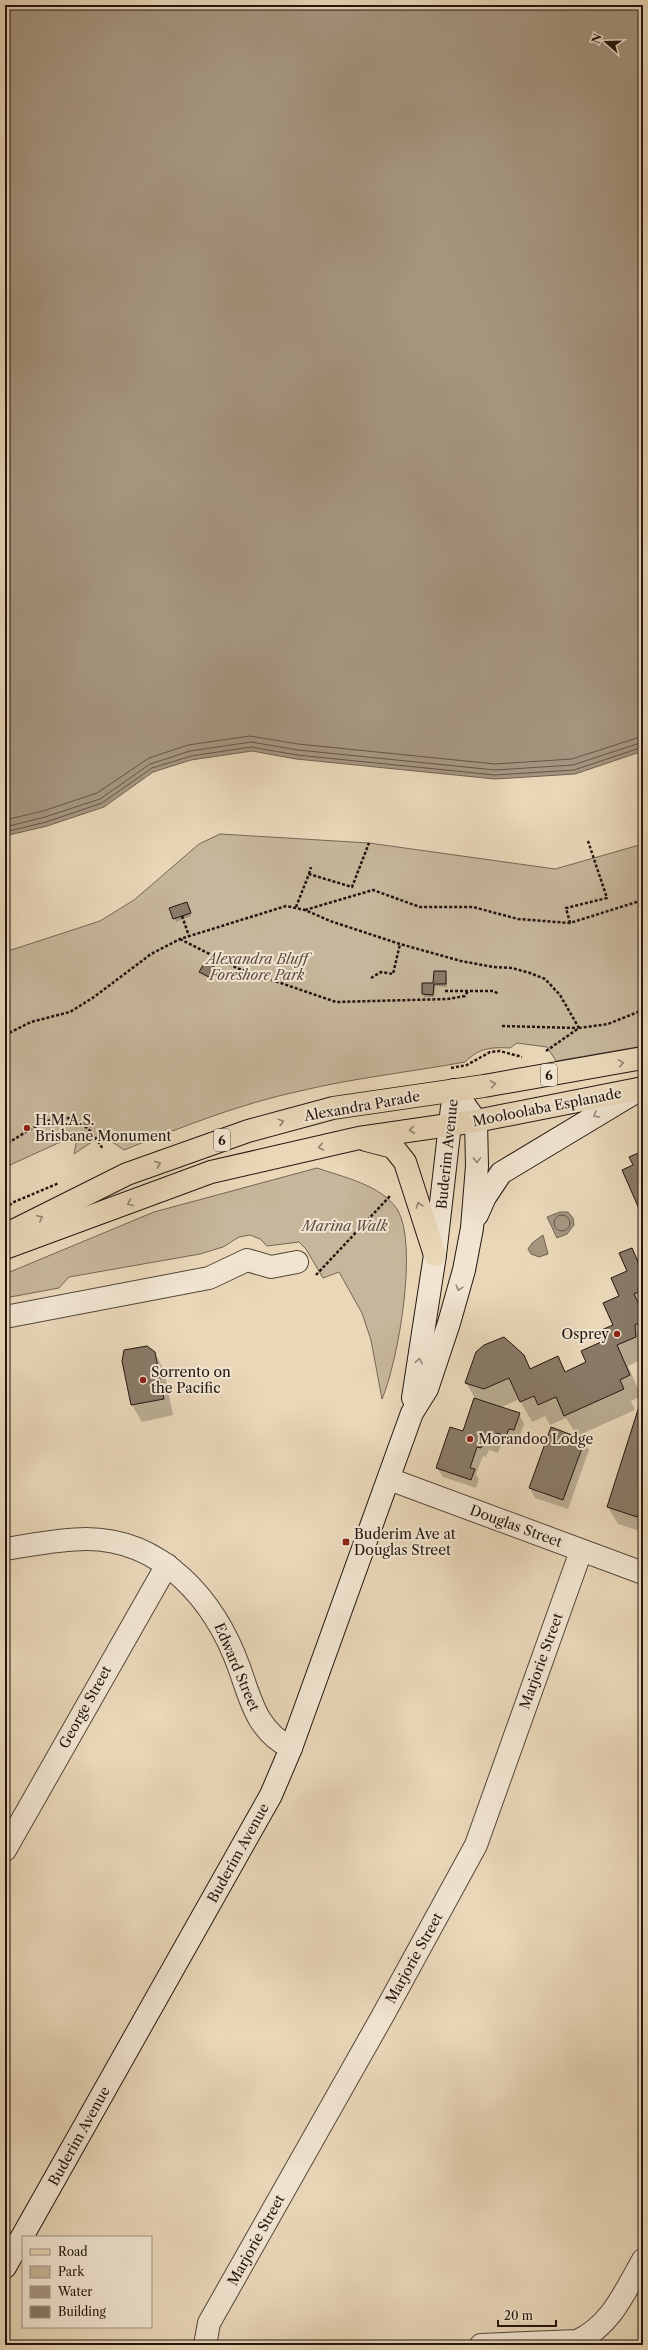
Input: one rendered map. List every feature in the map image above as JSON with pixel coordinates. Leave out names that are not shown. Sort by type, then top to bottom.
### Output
[{"type":"main road","name":"Mooloolaba Esplanade","points":[[454,1090],[643,1058]]},
{"type":"main road","name":"Mooloolaba Esplanade","points":[[450,1125],[642,1088]]},
{"type":"main road","name":"Alexandra Parade","points":[[5,1235],[127,1174],[248,1130],[333,1108],[454,1090]]},
{"type":"main road","name":"6","points":[[5,1248],[211,1172],[359,1138],[450,1125]]},
{"type":"main road","points":[[359,1138],[393,1147],[402,1158],[436,1255]]},
{"type":"street","points":[[472,1228],[485,1197],[501,1173],[642,1088]]},
{"type":"street","name":"Buderim Avenue","points":[[22,2236],[271,1795],[292,1748],[390,1479],[412,1413],[427,1389],[449,1323],[464,1270],[472,1228],[477,1166],[476,1121],[454,1090]]},
{"type":"street","name":"Buderim Avenue","points":[[412,1413],[414,1383],[425,1331],[436,1255],[454,1090]]},
{"type":"street","points":[[5,1317],[209,1278],[247,1260],[271,1266],[297,1262]]},
{"type":"street","name":"Douglas Street","points":[[390,1479],[643,1573]]},
{"type":"street","name":"Edward Street","points":[[5,1549],[87,1539],[109,1541],[131,1546],[167,1565],[202,1598],[213,1613],[235,1656],[255,1712],[264,1726],[277,1741],[292,1748]]},
{"type":"street","name":"Marjorie Street","points":[[205,2345],[209,2323],[382,2017],[476,1845],[581,1551]]},
{"type":"street","name":"George Street","points":[[5,1850],[167,1565]]},
{"type":"street","name":"Buderim Avenue","points":[[5,2267],[22,2237]]},
{"type":"street","points":[[481,2345],[577,2343],[590,2336],[606,2321],[643,2260]]},
{"type":"path","points":[[570,923],[566,908],[607,898],[588,841]]},
{"type":"path","points":[[308,874],[352,887],[369,843]]},
{"type":"path","points":[[296,907],[311,867]]},
{"type":"path","points":[[305,910],[373,890],[420,908],[473,907],[518,919],[570,923],[643,900]]},
{"type":"path","points":[[5,1035],[31,1022],[70,1012],[94,998],[151,954],[180,939],[286,906],[305,910],[330,921],[400,944],[461,961],[493,967],[512,968],[545,979],[560,995],[579,1028]]},
{"type":"path","points":[[182,916],[189,936]]},
{"type":"path","points":[[180,939],[237,968],[336,1002],[448,999],[465,996],[468,991]]},
{"type":"path","points":[[371,978],[381,972],[393,974],[400,944]]},
{"type":"path","points":[[445,991],[493,991],[499,994]]},
{"type":"path","points":[[502,1026],[579,1028],[608,1024],[643,1010]]},
{"type":"path","points":[[546,1051],[579,1028]]},
{"type":"path","points":[[5,1147],[8,1143],[50,1118],[63,1118],[82,1123],[103,1149]]},
{"type":"path","points":[[316,1275],[391,1195]]},
{"type":"green space","name":"Alexandra Bluff Foreshore Park","points":[[220,834],[369,843],[555,869],[643,844],[643,1046],[556,1061],[547,1047],[517,1043],[510,1048],[486,1049],[470,1057],[465,1062],[320,1086],[255,1102],[124,1150],[102,1135],[74,1154],[78,1134],[10,1165],[5,1185],[5,952],[100,921],[134,900],[199,844]]},
{"type":"green space","name":"Marina Walk","points":[[317,1168],[372,1188],[390,1201],[397,1209],[403,1225],[406,1248],[404,1303],[400,1332],[388,1382],[382,1399],[371,1340],[362,1313],[339,1272],[323,1278],[306,1249],[299,1242],[267,1246],[260,1239],[250,1235],[239,1237],[223,1247],[200,1254],[69,1277],[59,1288],[5,1298],[5,1274],[154,1212]]},
{"type":"water","points":[[5,5],[643,5],[643,751],[575,774],[495,779],[296,759],[252,751],[191,760],[153,772],[104,807],[47,826],[5,836]]},
{"type":"water","points":[[560,1212],[568,1212],[573,1218],[574,1225],[567,1234],[557,1238],[547,1217]]},
{"type":"water","points":[[543,1235],[548,1254],[539,1257],[531,1254],[528,1249],[532,1243]]},
{"type":"building","points":[[187,902],[191,913],[173,919],[169,908]]},
{"type":"building","points":[[205,962],[218,969],[213,979],[199,972]]},
{"type":"building","points":[[434,971],[446,971],[446,984],[434,984],[433,995],[422,994],[422,983],[433,983]]},
{"type":"building","points":[[643,1151],[643,1210],[640,1211],[622,1170],[633,1165],[629,1157]]},
{"type":"building","name":"Osprey","points":[[632,1248],[643,1273],[643,1290],[634,1294],[643,1313],[643,1321],[635,1325],[636,1337],[617,1345],[630,1375],[620,1380],[624,1389],[564,1416],[556,1397],[538,1405],[534,1396],[520,1402],[509,1378],[484,1389],[465,1383],[476,1352],[484,1345],[504,1337],[524,1355],[530,1369],[558,1356],[565,1372],[586,1362],[581,1351],[601,1342],[597,1332],[613,1325],[603,1303],[619,1296],[611,1278],[627,1271],[619,1253]]},
{"type":"building","name":"Sorrento on the Pacific","points":[[147,1346],[155,1352],[164,1399],[131,1405],[122,1361],[124,1350]]},
{"type":"building","points":[[643,1394],[643,1504],[637,1517],[607,1507]]},
{"type":"building","name":"Morandoo Lodge","points":[[474,1398],[520,1413],[514,1430],[509,1429],[506,1436],[497,1433],[493,1445],[484,1441],[481,1448],[477,1447],[470,1468],[475,1469],[471,1480],[436,1468],[450,1427],[463,1431]]},
{"type":"building","points":[[551,1427],[585,1440],[563,1500],[529,1488]]},
{"type":"place","name":"H.M.A.S. Brisbane Monument","points":[[27,1128]]},
{"type":"place","name":"Osprey","points":[[617,1334]]},
{"type":"place","name":"Sorrento on the Pacific","points":[[143,1380]]},
{"type":"place","name":"Morandoo Lodge","points":[[470,1439]]},
{"type":"place","name":"Buderim Ave at Douglas Street","points":[[346,1542]]}]
